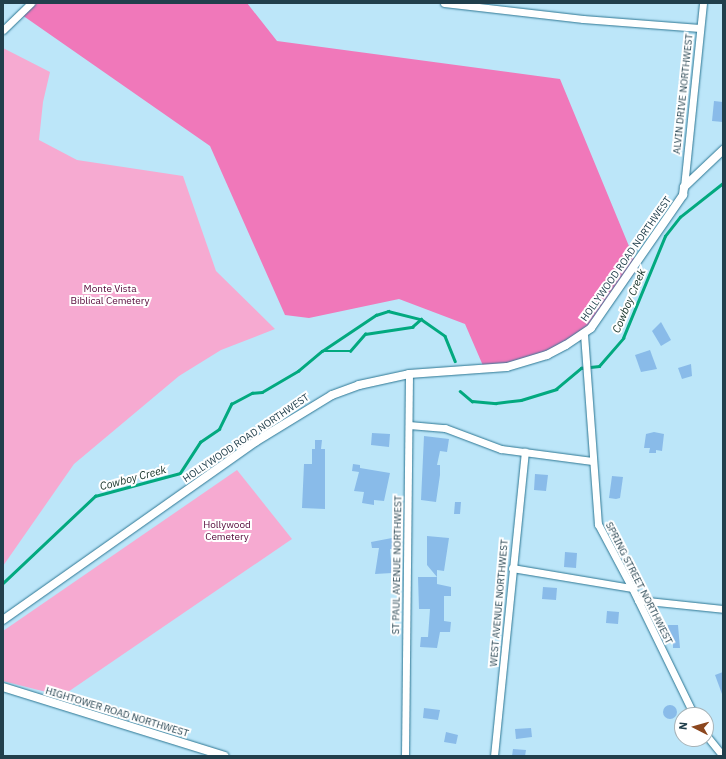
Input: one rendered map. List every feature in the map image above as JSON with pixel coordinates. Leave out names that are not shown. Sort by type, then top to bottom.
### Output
[{"type":"street","points":[[3,30],[31,3]]},
{"type":"street","points":[[444,3],[584,19],[700,28]]},
{"type":"street","name":"ALVIN DRIVE NORTHWEST","points":[[684,187],[702,3]]},
{"type":"street","name":"HOLLYWOOD ROAD NORTHWEST","points":[[3,620],[255,442],[313,404],[359,385],[409,374],[507,367],[547,355],[584,334],[591,328],[619,290],[683,195],[684,187],[723,150]]},
{"type":"street","name":"SPRING STREET NORTHWEST","points":[[584,334],[592,460],[598,524],[632,588],[690,707]]},
{"type":"street","name":"ST PAUL AVENUE NORTHWEST","points":[[405,756],[409,374]]},
{"type":"street","points":[[409,424],[445,428],[501,448],[592,460]]},
{"type":"street","name":"WEST AVENUE NORTHWEST","points":[[494,756],[525,452]]},
{"type":"street","points":[[512,568],[632,588]]},
{"type":"street","points":[[638,600],[723,609]]},
{"type":"street","name":"HIGHTOWER ROAD NORTHWEST","points":[[3,687],[225,756]]},
{"type":"street","points":[[714,745],[723,756]]},
{"type":"green space","name":"Monte Vista Biblical Cemetery","points":[[3,48],[50,72],[43,102],[39,140],[77,160],[183,176],[216,271],[275,329],[221,350],[179,376],[74,464],[3,566]]},
{"type":"green space","name":"Hollywood Cemetery","points":[[237,470],[292,539],[62,696],[3,681],[3,631]]},
{"type":"shaded area","points":[[34,3],[247,3],[277,41],[560,79],[638,268],[590,333],[541,356],[484,368],[465,324],[399,299],[309,318],[285,315],[210,146],[22,15]]},
{"type":"building","points":[[714,101],[723,102],[723,122],[712,121]]},
{"type":"building","points":[[661,322],[671,340],[661,346],[652,331]]},
{"type":"building","points":[[650,350],[657,369],[641,372],[635,355]]},
{"type":"building","points":[[691,364],[692,376],[682,379],[678,368]]},
{"type":"building","points":[[654,432],[664,434],[662,451],[656,450],[656,453],[649,453],[650,448],[644,448],[646,434]]},
{"type":"building","points":[[372,433],[390,434],[389,447],[371,445]]},
{"type":"building","points":[[424,436],[449,439],[447,452],[440,451],[437,465],[440,465],[440,475],[436,502],[421,500]]},
{"type":"building","points":[[315,440],[322,440],[321,449],[325,449],[325,509],[302,508],[304,464],[312,464],[312,449],[315,449]]},
{"type":"building","points":[[353,464],[360,465],[360,468],[390,473],[384,501],[374,500],[374,505],[362,503],[364,492],[354,491],[359,472],[352,471]]},
{"type":"building","points":[[535,474],[548,475],[546,491],[534,490]]},
{"type":"building","points":[[612,476],[623,477],[620,498],[609,498]]},
{"type":"building","points":[[455,502],[461,502],[460,514],[454,514]]},
{"type":"building","points":[[427,536],[449,538],[444,571],[437,570],[437,577],[427,565]]},
{"type":"building","points":[[392,538],[393,549],[390,549],[392,573],[375,574],[379,548],[372,548],[371,542]]},
{"type":"building","points":[[565,552],[577,553],[576,568],[564,567]]},
{"type":"building","points":[[418,577],[437,577],[437,584],[451,587],[451,596],[444,596],[444,621],[451,622],[450,632],[440,632],[437,648],[420,647],[421,637],[428,637],[430,609],[419,609]]},
{"type":"building","points":[[543,587],[557,588],[556,600],[542,599]]},
{"type":"building","points":[[607,611],[619,612],[618,624],[606,623]]},
{"type":"building","points":[[668,625],[678,625],[680,648],[673,648],[673,641],[669,642]]},
{"type":"building","points":[[723,672],[723,694],[722,694],[715,675]]},
{"type":"building","points":[[670,705],[675,707],[674,718],[670,719],[665,717],[663,712],[665,707]]},
{"type":"building","points":[[424,708],[440,710],[438,720],[423,718]]},
{"type":"building","points":[[531,728],[532,737],[516,739],[515,729]]},
{"type":"building","points":[[446,732],[458,735],[456,744],[444,742]]},
{"type":"building","points":[[513,749],[526,750],[525,756],[512,756]]},
{"type":"waterway","name":"Cowboy Creek","points":[[460,391],[472,401],[496,403],[521,400],[556,389],[581,368],[599,366],[623,338],[665,236],[680,217],[723,183]]},
{"type":"waterway","points":[[322,351],[376,315],[388,311],[420,319]]},
{"type":"waterway","name":"Cowboy Creek","points":[[3,583],[95,496],[180,473],[200,442],[219,429],[231,404],[252,393],[262,392],[298,371],[322,351],[350,351],[365,334],[412,327],[421,319],[445,336],[455,361]]}]
